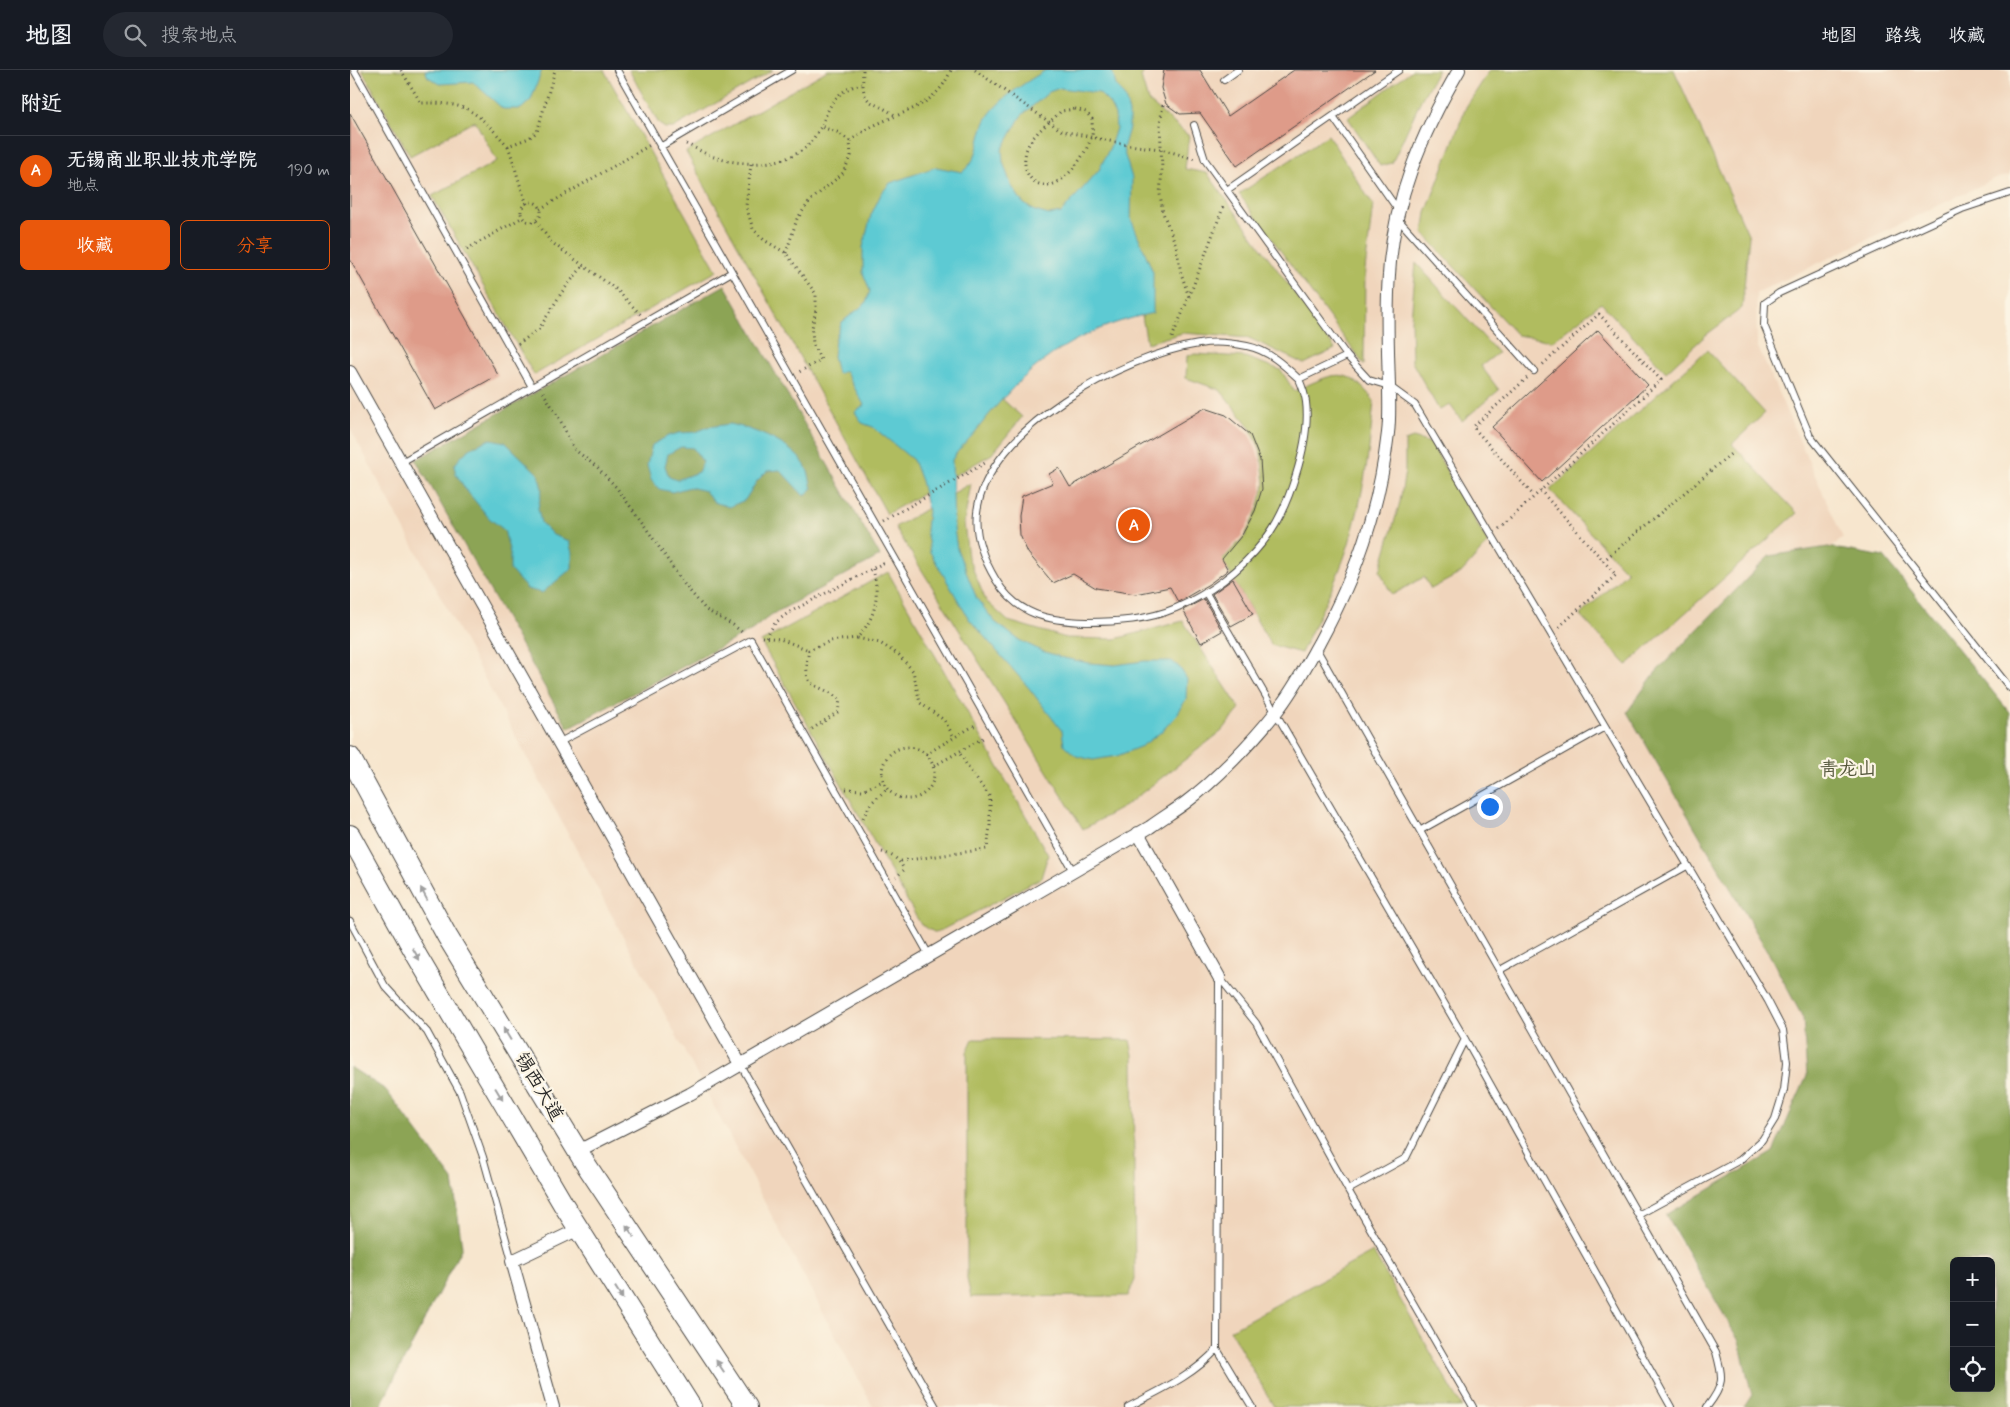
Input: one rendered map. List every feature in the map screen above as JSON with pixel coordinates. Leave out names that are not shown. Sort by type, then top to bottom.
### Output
[{"type":"main road","name":"锡西大道","points":[[350,756],[447,936],[578,1151],[747,1407]]},
{"type":"main road","name":"锡西大道","points":[[350,835],[422,964],[579,1229],[691,1407]]},
{"type":"street","points":[[578,1151],[690,1094],[1138,833],[1186,802],[1217,774],[1277,712],[1316,648],[1353,575],[1370,527],[1381,480],[1388,432],[1388,274],[1397,214],[1415,159],[1438,107],[1459,70]]},
{"type":"street","points":[[350,372],[740,1064]]},
{"type":"street","points":[[1138,833],[1218,977]]},
{"type":"street","points":[[553,1407],[512,1261],[579,1229]]},
{"type":"lane","points":[[354,70],[510,350],[535,386]]},
{"type":"lane","points":[[617,70],[1073,871]]},
{"type":"lane","points":[[659,144],[675,138],[792,70]]},
{"type":"lane","points":[[1224,80],[1238,70]]},
{"type":"lane","points":[[1228,190],[1398,70]]},
{"type":"lane","points":[[1333,117],[1397,214],[1534,371]]},
{"type":"lane","points":[[1194,125],[1206,160],[1347,356],[1369,380],[1389,386],[1415,405],[1768,1001],[1783,1030],[1787,1062],[1784,1090],[1775,1119],[1762,1140],[1740,1160],[1638,1215]]},
{"type":"lane","points":[[2010,193],[1962,209],[1779,293],[1765,303],[1764,325],[1810,436],[2010,688]]},
{"type":"lane","points":[[400,463],[732,272]]},
{"type":"lane","points":[[1225,343],[1250,347],[1275,358],[1299,379],[1306,402],[1305,428],[1296,477],[1282,510],[1265,541],[1242,566],[1206,593],[1175,609],[1138,619],[1110,622],[1049,619],[1026,611],[1011,600],[997,582],[987,564],[978,539],[977,512],[983,489],[998,462],[1029,427],[1069,397],[1105,376],[1141,359],[1166,352],[1201,344],[1225,343]]},
{"type":"lane","points":[[1299,379],[1347,356]]},
{"type":"lane","points":[[1206,593],[1277,712],[1465,1039],[1671,1407]]},
{"type":"lane","points":[[558,743],[751,640],[929,955]]},
{"type":"lane","points":[[1316,648],[1716,1352],[1723,1376],[1717,1394],[1707,1407]]},
{"type":"lane","points":[[1421,830],[1605,727]]},
{"type":"lane","points":[[1500,970],[1687,866]]},
{"type":"lane","points":[[350,920],[385,986],[427,1032],[460,1092],[482,1156],[512,1261]]},
{"type":"lane","points":[[1218,977],[1256,1023],[1348,1190],[1473,1407]]},
{"type":"lane","points":[[1218,977],[1217,1349],[1252,1407]]},
{"type":"lane","points":[[1348,1190],[1406,1158],[1465,1039]]},
{"type":"lane","points":[[740,1064],[936,1407]]},
{"type":"lane","points":[[1128,1407],[1188,1374],[1206,1362],[1217,1349]]},
{"type":"path","points":[[401,70],[421,103],[442,103],[462,106],[481,118],[508,146],[518,172],[519,186],[527,204]]},
{"type":"path","points":[[508,146],[529,138],[537,132],[555,70]]},
{"type":"path","points":[[863,70],[862,84],[865,97],[873,105],[886,109],[896,116]]},
{"type":"path","points":[[850,141],[872,126],[919,107],[936,94],[951,70]]},
{"type":"path","points":[[975,70],[1062,131],[1129,145],[1162,149],[1190,158],[1206,160]]},
{"type":"path","points":[[675,138],[715,158],[751,164],[776,161],[794,155],[810,144],[828,108],[838,94],[851,86],[862,84]]},
{"type":"path","points":[[1163,104],[1160,123],[1162,149],[1160,194],[1163,213],[1176,245],[1180,273],[1189,297]]},
{"type":"path","points":[[1075,109],[1086,112],[1092,120],[1092,134],[1086,151],[1074,168],[1062,179],[1049,185],[1034,182],[1026,173],[1023,156],[1037,133],[1050,123],[1061,111],[1075,109]]},
{"type":"path","points":[[820,127],[837,132],[850,141]]},
{"type":"path","points":[[786,253],[797,219],[810,201],[844,173],[851,156],[850,141]]},
{"type":"path","points":[[540,209],[659,144]]},
{"type":"path","points":[[751,164],[746,206],[753,229],[764,240],[786,253],[816,294],[816,309],[812,328],[813,345],[820,360],[792,376]]},
{"type":"path","points":[[1166,352],[1189,297],[1228,190]]},
{"type":"path","points":[[535,203],[540,209],[540,215],[536,221],[528,222],[522,217],[522,208],[527,204],[535,203]]},
{"type":"path","points":[[457,255],[522,217]]},
{"type":"path","points":[[536,221],[551,242],[617,290],[647,321]]},
{"type":"path","points":[[510,350],[539,329],[562,292],[583,266]]},
{"type":"path","points":[[1492,536],[1661,380],[1599,314],[1473,427],[1534,496]]},
{"type":"path","points":[[535,386],[560,420],[574,449],[598,468],[616,488],[684,584],[706,610],[733,625],[751,640],[766,637],[780,639],[809,650],[830,641],[857,638],[880,643],[899,655],[913,671],[920,702],[944,720],[954,737]]},
{"type":"path","points":[[1603,561],[1733,452]]},
{"type":"path","points":[[876,526],[967,473]]},
{"type":"path","points":[[1540,490],[1616,575],[1551,634]]},
{"type":"path","points":[[766,637],[775,623],[788,613],[894,557]]},
{"type":"path","points":[[857,638],[867,627],[874,614],[876,596],[873,569]]},
{"type":"path","points":[[804,734],[838,712],[840,700],[833,694],[816,688],[808,680],[806,666],[809,650]]},
{"type":"path","points":[[926,754],[986,718]]},
{"type":"path","points":[[934,766],[994,732]]},
{"type":"path","points":[[912,747],[926,754],[934,766],[934,780],[930,788],[922,795],[907,799],[898,797],[888,789],[883,781],[883,765],[895,750],[912,747]]},
{"type":"path","points":[[870,850],[889,854],[901,861],[987,849],[990,826],[990,797],[959,752]]},
{"type":"path","points":[[836,790],[851,788],[864,790],[883,781]]},
{"type":"path","points":[[856,826],[865,817],[871,803],[888,789]]},
{"type":"path","points":[[888,882],[904,870],[901,861]]},
{"type":"shaded area","points":[[350,70],[2010,70],[2010,175],[1996,178],[1756,293],[1757,345],[1843,538],[1627,712],[1879,1092],[1670,1227],[1780,1407],[873,1407],[675,1033],[350,428]]},
{"type":"green space","points":[[362,70],[604,70],[717,271],[534,375],[432,196],[497,161],[475,121],[410,156]]},
{"type":"green space","points":[[629,70],[773,70],[673,128],[665,128],[659,124]]},
{"type":"green space","points":[[828,70],[1145,70],[1141,77],[1148,101],[1189,136],[1185,169],[1207,173],[1335,349],[1304,364],[1249,338],[1183,333],[1147,343],[1141,311],[1064,338],[1000,397],[1022,417],[992,454],[887,514],[686,152]]},
{"type":"green space","points":[[1412,70],[1438,70],[1421,100],[1392,163],[1380,166],[1348,118]]},
{"type":"green space","points":[[1490,70],[1674,70],[1749,236],[1742,308],[1706,335],[1666,372],[1601,303],[1553,341],[1517,335],[1423,233],[1426,213],[1466,107]]},
{"type":"green space","points":[[1328,135],[1373,205],[1365,270],[1364,365],[1239,194]]},
{"type":"green space","points":[[1416,263],[1498,353],[1481,366],[1499,390],[1462,421],[1450,405],[1439,410],[1412,362],[1411,319]]},
{"type":"green space","points":[[725,285],[880,556],[771,615],[752,630],[568,728],[416,460]]},
{"type":"green space","points":[[1707,350],[1765,413],[1732,444],[1797,513],[1627,665],[1580,615],[1627,572],[1550,490]]},
{"type":"green space","points":[[1195,354],[1245,357],[1281,370],[1294,391],[1328,377],[1346,376],[1364,389],[1374,401],[1364,481],[1349,545],[1330,592],[1301,653],[1271,645],[1222,560],[1245,536],[1258,508],[1265,483],[1260,448],[1249,426],[1220,390],[1186,378],[1187,356]]},
{"type":"green space","points":[[1413,438],[1431,443],[1488,543],[1461,573],[1431,589],[1424,577],[1392,595],[1380,571],[1400,502],[1405,471],[1405,441]]},
{"type":"green space","points":[[971,483],[964,523],[968,557],[986,601],[1008,621],[1066,638],[1115,639],[1183,621],[1240,709],[1222,731],[1125,806],[1083,829],[895,527]]},
{"type":"green space","name":"青龙山","points":[[1828,547],[1884,557],[2010,713],[2010,1407],[1744,1407],[1752,1395],[1739,1341],[1666,1215],[1773,1152],[1807,1076],[1803,1018],[1769,954],[1627,712],[1655,673],[1769,556]]},
{"type":"green space","points":[[888,572],[1048,855],[1041,878],[936,933],[921,925],[761,642]]},
{"type":"green space","points":[[973,1039],[1130,1040],[1133,1055],[1135,1280],[1128,1296],[971,1297],[967,1279],[967,1052]]},
{"type":"green space","points":[[350,1067],[386,1090],[453,1180],[462,1247],[380,1407],[350,1407]]},
{"type":"green space","points":[[1373,1252],[1462,1407],[1274,1407],[1230,1330]]},
{"type":"water","points":[[425,70],[542,70],[531,100],[521,109],[503,109],[473,82],[440,84],[428,77]]},
{"type":"water","points":[[1046,70],[1112,70],[1116,85],[1125,98],[1129,113],[1129,128],[1123,149],[1132,178],[1131,219],[1153,272],[1153,313],[1098,329],[1075,341],[1053,354],[1013,388],[952,460],[954,528],[957,549],[977,599],[995,622],[1019,640],[1042,651],[1089,663],[1115,665],[1144,661],[1172,661],[1180,668],[1187,679],[1186,699],[1177,715],[1161,732],[1142,746],[1117,756],[1093,760],[1076,756],[1064,745],[1062,731],[1029,688],[969,619],[930,552],[926,530],[928,511],[921,481],[913,460],[873,427],[862,423],[855,412],[864,405],[845,371],[837,374],[833,356],[835,340],[842,322],[866,303],[870,291],[863,273],[863,247],[871,215],[881,194],[890,183],[936,167],[962,172],[973,160],[986,120],[997,105]],"holes":[[[1060,88],[1099,93],[1109,103],[1115,115],[1116,128],[1110,147],[1099,170],[1061,213],[1049,215],[1035,211],[1023,203],[1011,185],[1003,162],[1002,150],[1021,116],[1049,92]]]},
{"type":"water","points":[[730,424],[773,439],[802,460],[808,471],[812,489],[804,496],[780,470],[767,471],[757,481],[745,500],[729,507],[714,502],[705,491],[690,487],[672,492],[659,489],[651,480],[647,465],[652,445],[668,436],[696,432],[708,427]],"holes":[[[681,447],[693,448],[703,462],[698,472],[677,480],[669,477],[665,466],[668,454]]]},
{"type":"water","points":[[491,439],[505,442],[538,474],[542,489],[538,508],[541,523],[553,535],[569,541],[572,553],[572,568],[542,593],[527,589],[510,570],[510,553],[504,530],[489,518],[466,490],[456,474],[454,466],[466,452],[474,446]]},
{"type":"building","points":[[1164,70],[1200,70],[1228,116],[1294,70],[1375,70],[1237,166],[1200,113],[1180,114],[1166,104],[1161,88]]},
{"type":"building","points":[[350,113],[498,375],[435,410],[350,259]]},
{"type":"building","points":[[1598,330],[1648,385],[1542,482],[1492,427]]},
{"type":"building","points":[[1205,408],[1226,415],[1250,435],[1260,460],[1262,489],[1255,511],[1242,535],[1222,559],[1228,570],[1209,584],[1178,602],[1170,587],[1136,594],[1096,588],[1073,574],[1053,583],[1028,553],[1020,535],[1019,516],[1022,496],[1053,483],[1049,474],[1059,468],[1070,487]]},
{"type":"building","points":[[1233,579],[1253,614],[1231,626],[1212,594]]},
{"type":"building","points":[[1204,599],[1222,631],[1201,643],[1183,610]]},
{"type":"place","name":"无锡商业职业技术学院","points":[[1134,525]]}]
